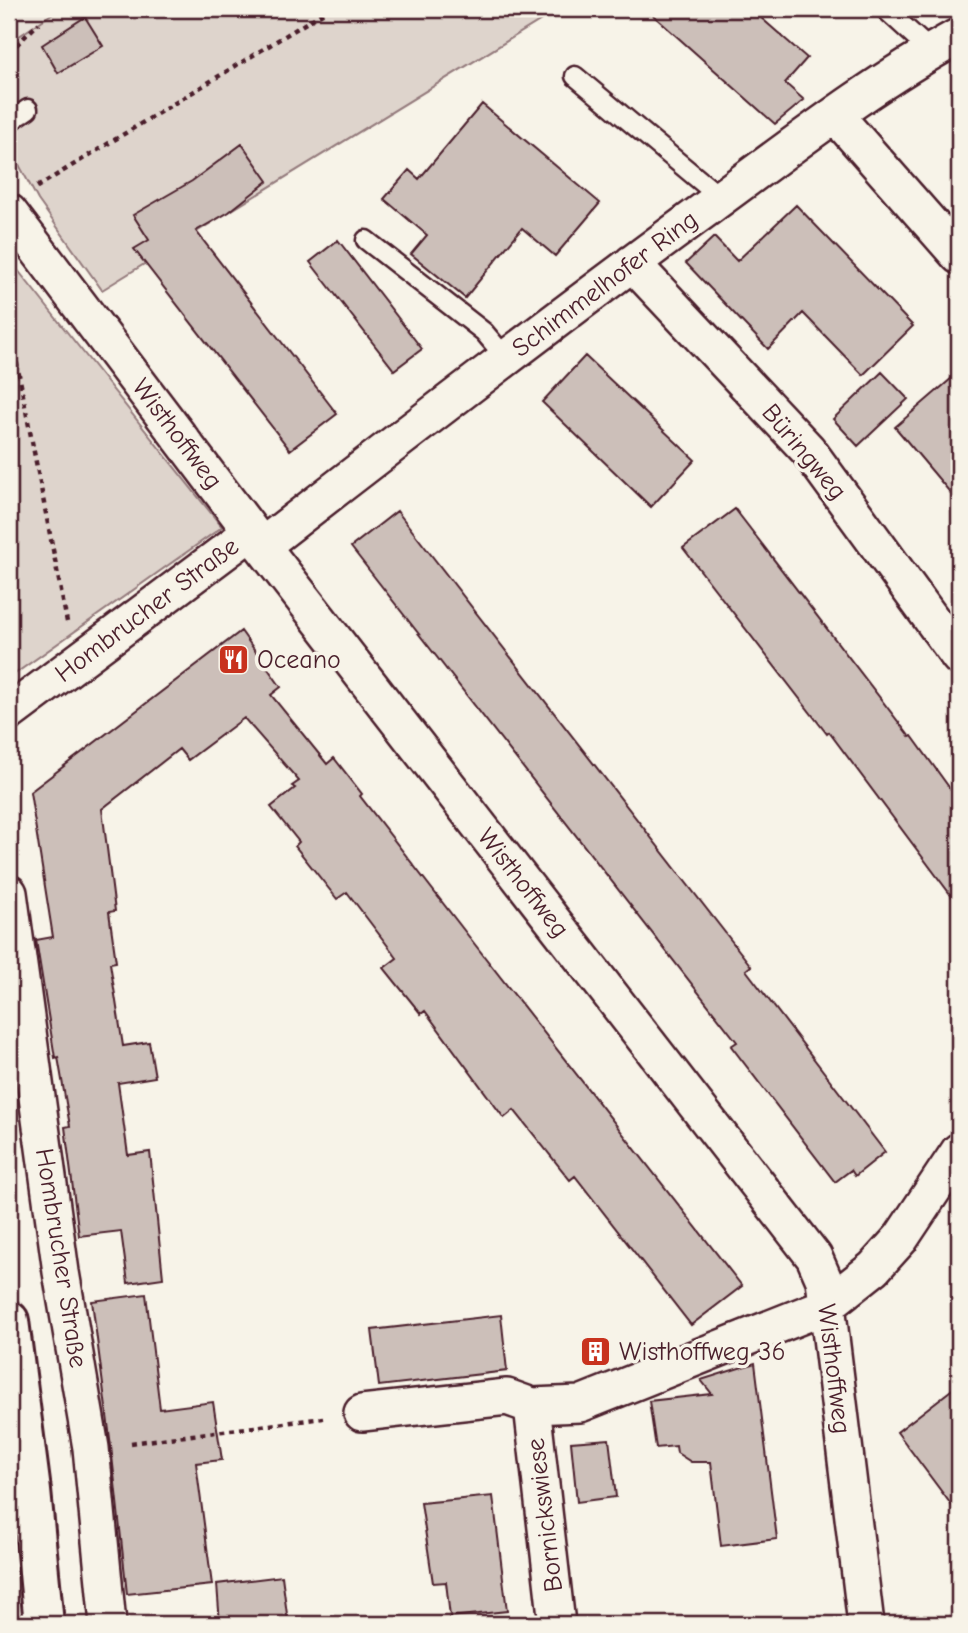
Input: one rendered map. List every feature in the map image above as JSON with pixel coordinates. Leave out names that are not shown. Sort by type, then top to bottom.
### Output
[{"type":"highway","points":[[9,1321],[31,1491],[44,1624]]},
{"type":"street","name":"Schimmelhofer Ring","points":[[257,539],[721,198],[945,43]]},
{"type":"street","points":[[836,116],[959,256]]},
{"type":"street","name":"Wisthoffweg","points":[[9,212],[257,539],[814,1257],[824,1280],[866,1624]]},
{"type":"street","name":"Büringweg","points":[[632,263],[808,450],[959,657]]},
{"type":"street","name":"Hombrucher Straße","points":[[9,713],[80,659],[257,539]]},
{"type":"street","name":"Hombrucher Straße","points":[[9,893],[61,1272],[91,1448],[108,1624]]},
{"type":"street","points":[[826,1306],[874,1268],[901,1238],[959,1151]]},
{"type":"street","name":"Bornickswiese","points":[[362,1413],[507,1397],[532,1406],[580,1404],[826,1306]]},
{"type":"street","name":"Bornickswiese","points":[[532,1406],[557,1624]]},
{"type":"lane","points":[[885,9],[945,43]]},
{"type":"lane","points":[[575,76],[721,198]]},
{"type":"lane","points":[[9,122],[27,109]]},
{"type":"lane","points":[[366,240],[484,332],[506,358]]},
{"type":"path","points":[[40,184],[329,9]]},
{"type":"path","points":[[9,52],[39,23]]},
{"type":"path","points":[[9,323],[56,571],[71,638],[80,659]]},
{"type":"path","points":[[91,1448],[362,1413]]},
{"type":"shaded area","points":[[9,9],[59,9],[9,43]]},
{"type":"shaded area","points":[[59,9],[559,9],[102,290],[38,200],[9,146],[9,43]]},
{"type":"shaded area","points":[[9,259],[222,527],[9,678]]},
{"type":"building","points":[[646,9],[751,9],[807,58],[785,83],[804,100],[775,124]]},
{"type":"building","points":[[85,17],[103,46],[58,73],[42,45]]},
{"type":"building","points":[[482,104],[600,203],[555,256],[522,228],[465,298],[411,254],[427,235],[384,199],[409,170],[419,179]]},
{"type":"building","points":[[242,144],[268,181],[229,212],[196,231],[337,414],[290,450],[134,249],[149,240],[133,215],[192,181]]},
{"type":"building","points":[[796,205],[913,326],[863,375],[803,313],[768,349],[686,263],[714,237],[737,261]]},
{"type":"building","points":[[338,240],[422,349],[394,370],[310,262]]},
{"type":"building","points":[[585,356],[695,460],[651,507],[542,402]]},
{"type":"building","points":[[882,372],[908,399],[858,446],[833,419]]},
{"type":"building","points":[[959,372],[959,503],[895,427]]},
{"type":"building","points":[[735,509],[910,737],[912,736],[959,801],[959,906],[829,732],[827,734],[683,548]]},
{"type":"building","points":[[397,511],[751,966],[746,970],[885,1152],[855,1176],[851,1170],[835,1182],[731,1046],[737,1042],[351,547]]},
{"type":"building","points":[[241,631],[281,687],[271,695],[327,764],[334,758],[362,794],[360,796],[742,1286],[691,1325],[575,1176],[570,1180],[514,1110],[504,1118],[425,1011],[421,1014],[384,968],[397,958],[347,892],[337,899],[295,846],[299,842],[271,807],[295,788],[292,786],[299,781],[244,718],[188,760],[179,749],[102,809],[115,911],[109,912],[116,962],[110,963],[123,1046],[149,1042],[155,1077],[118,1083],[128,1155],[150,1152],[163,1278],[128,1283],[121,1231],[79,1236],[65,1127],[70,1126],[58,1057],[55,1058],[36,940],[53,937],[30,792]]},
{"type":"building","points":[[146,1294],[160,1409],[213,1402],[222,1460],[196,1463],[212,1585],[127,1594],[92,1301]]},
{"type":"building","points":[[501,1315],[507,1371],[379,1386],[372,1330]]},
{"type":"building","points":[[755,1363],[777,1539],[721,1546],[711,1462],[691,1462],[677,1453],[676,1446],[656,1448],[649,1401],[712,1394],[701,1380]]},
{"type":"building","points":[[959,1384],[959,1515],[897,1432]]},
{"type":"building","points":[[609,1439],[616,1497],[577,1502],[571,1442]]},
{"type":"building","points":[[493,1496],[507,1611],[450,1617],[446,1582],[433,1583],[421,1503]]},
{"type":"building","points":[[282,1576],[288,1622],[220,1624],[217,1584]]},
{"type":"place","name":"Oceano","points":[[234,660]]},
{"type":"place","name":"Wisthoffweg 36","points":[[596,1352]]}]
